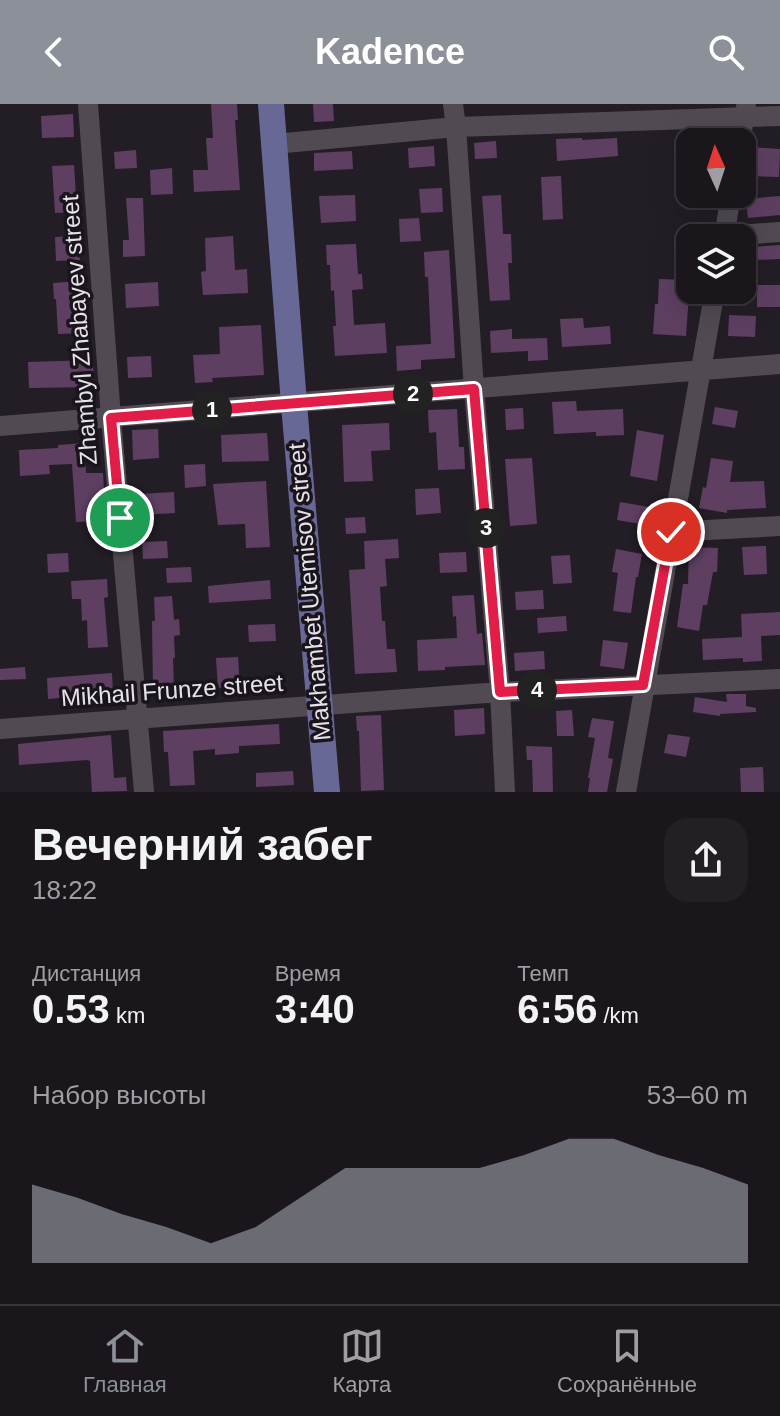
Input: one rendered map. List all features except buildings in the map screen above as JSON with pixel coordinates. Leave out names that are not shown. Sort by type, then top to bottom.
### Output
[{"type":"main road","name":"Makhambet Utemisov street","points":[[271,104],[327,792]]},
{"type":"street","name":"Zhambyl Zhabayev street","points":[[88,104],[111,418],[144,792]]},
{"type":"street","points":[[453,104],[500,692],[505,792]]},
{"type":"street","points":[[274,144],[456,127],[746,110],[780,116]]},
{"type":"street","points":[[756,234],[780,232]]},
{"type":"street","points":[[626,792],[713,304]]},
{"type":"street","points":[[0,426],[780,364]]},
{"type":"street","points":[[671,532],[780,526]]},
{"type":"street","name":"Mikhail Frunze street","points":[[0,729],[500,692],[780,679]]},
{"type":"route","points":[[120,518],[111,418],[474,389],[500,692],[643,685],[671,532]]}]
